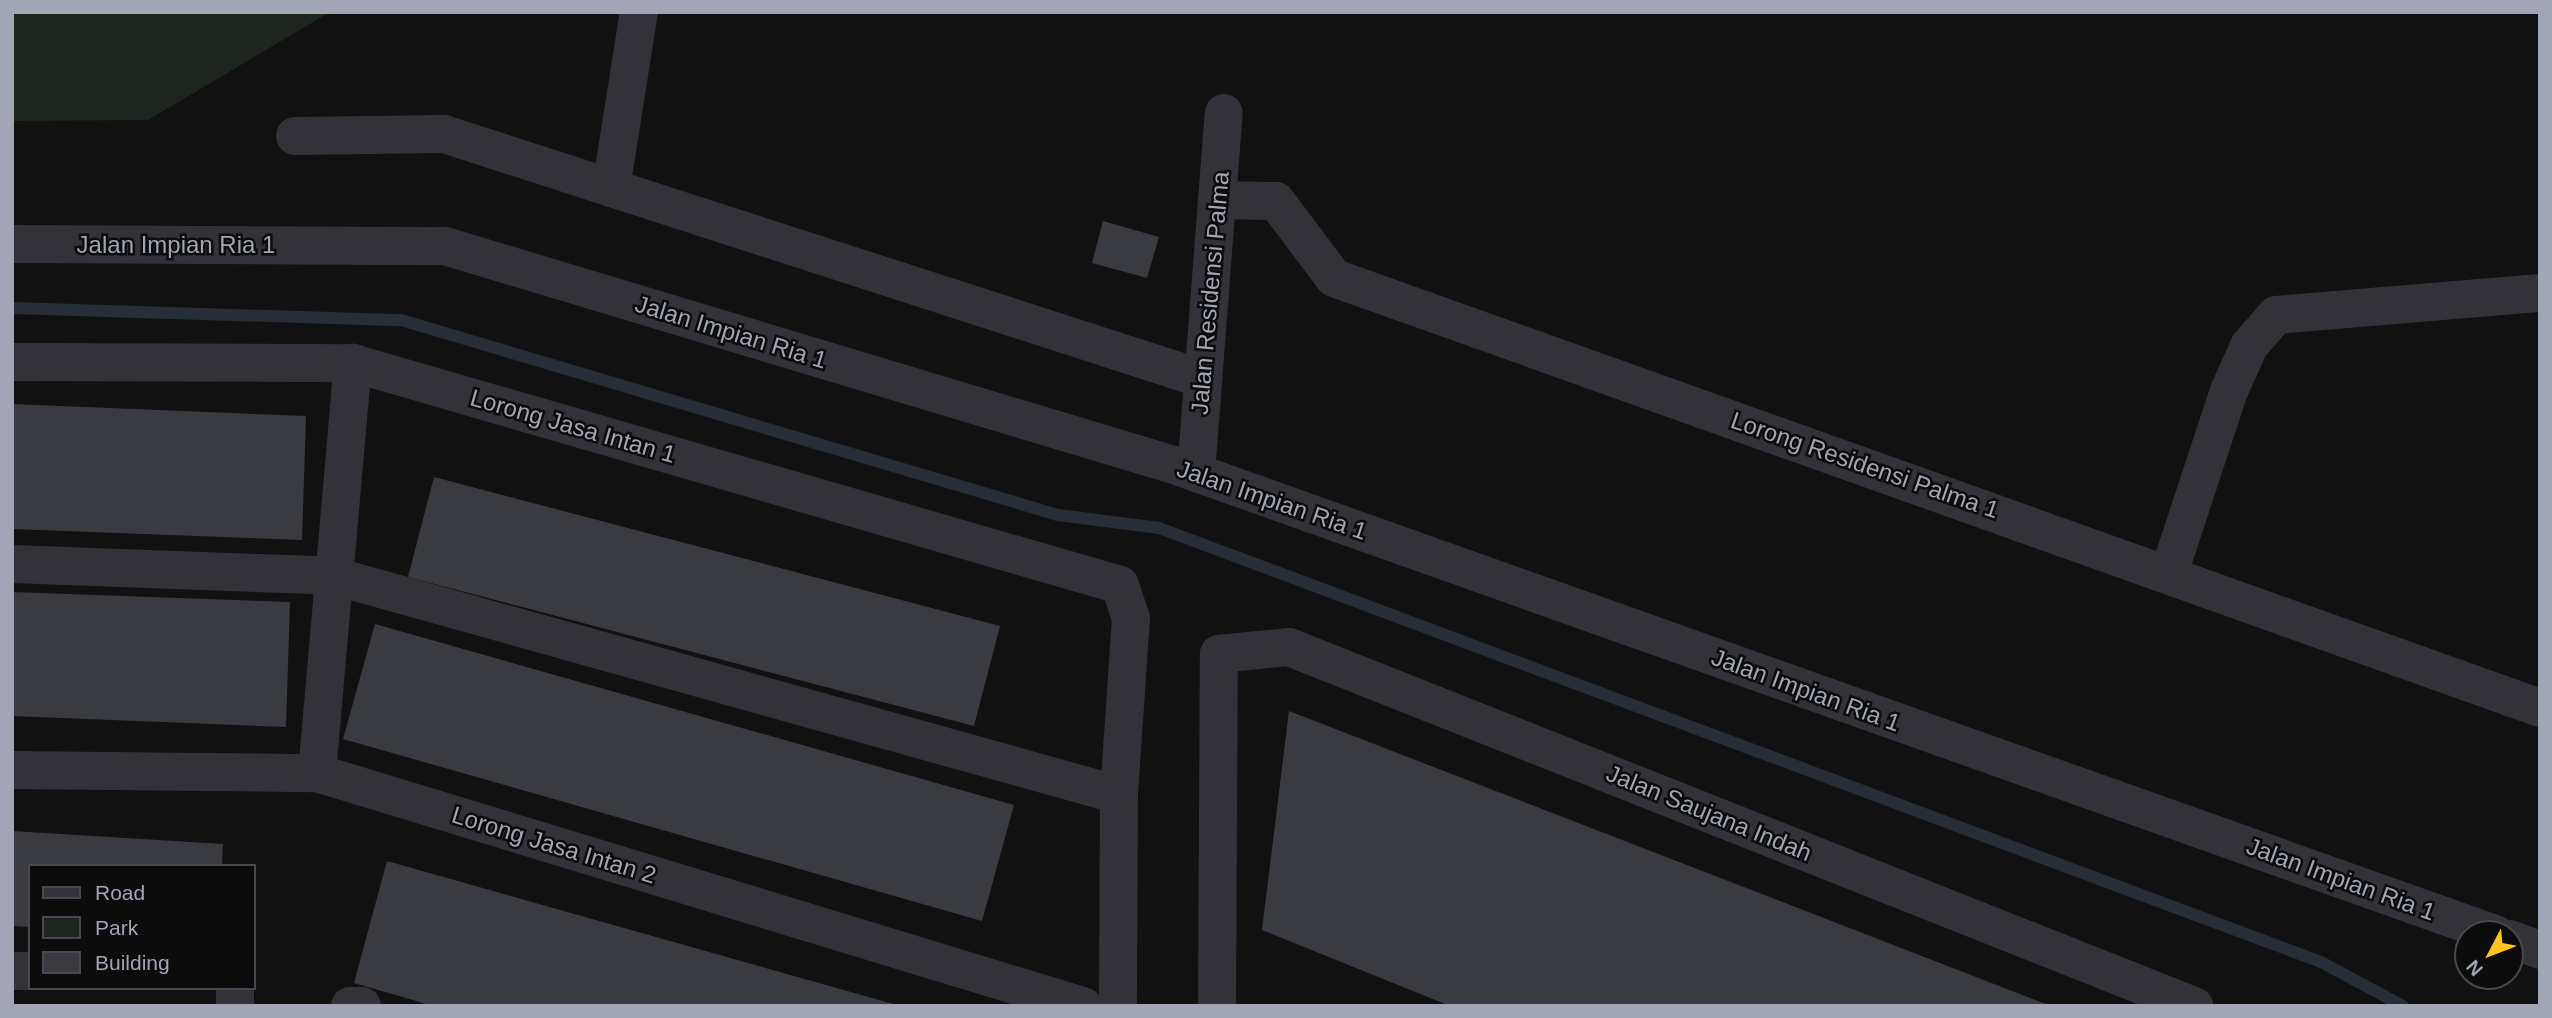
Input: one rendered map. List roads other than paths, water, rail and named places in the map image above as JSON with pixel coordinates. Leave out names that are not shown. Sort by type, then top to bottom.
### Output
[{"type":"street","points":[[611,188],[639,12]]},
{"type":"street","name":"Jalan Residensi Palma","points":[[1196,473],[1224,113]]},
{"type":"street","points":[[295,136],[444,134],[1203,379]]},
{"type":"street","name":"Lorong Residensi Palma 1","points":[[1217,200],[1276,201],[1334,278],[2169,573],[2540,708]]},
{"type":"street","name":"Jalan Impian Ria 1","points":[[12,244],[445,246],[1196,473],[2457,920]]},
{"type":"street","points":[[2169,573],[2229,391],[2249,346],[2276,316],[2540,293]]},
{"type":"street","name":"Lorong Jasa Intan 1","points":[[12,362],[353,363],[1120,585],[1130,618],[1119,795]]},
{"type":"street","points":[[317,773],[353,363]]},
{"type":"street","points":[[12,564],[334,576],[1119,795],[1118,1006]]},
{"type":"street","name":"Jalan Saujana Indah","points":[[1217,1006],[1219,654],[1289,647],[2194,1006]]},
{"type":"street","name":"Lorong Jasa Intan 2","points":[[12,770],[317,773],[1083,1006]]},
{"type":"street","points":[[350,1006],[362,1006]]},
{"type":"waterway","points":[[12,308],[401,320],[1058,515],[1159,528],[2321,962],[2403,1006]]}]
